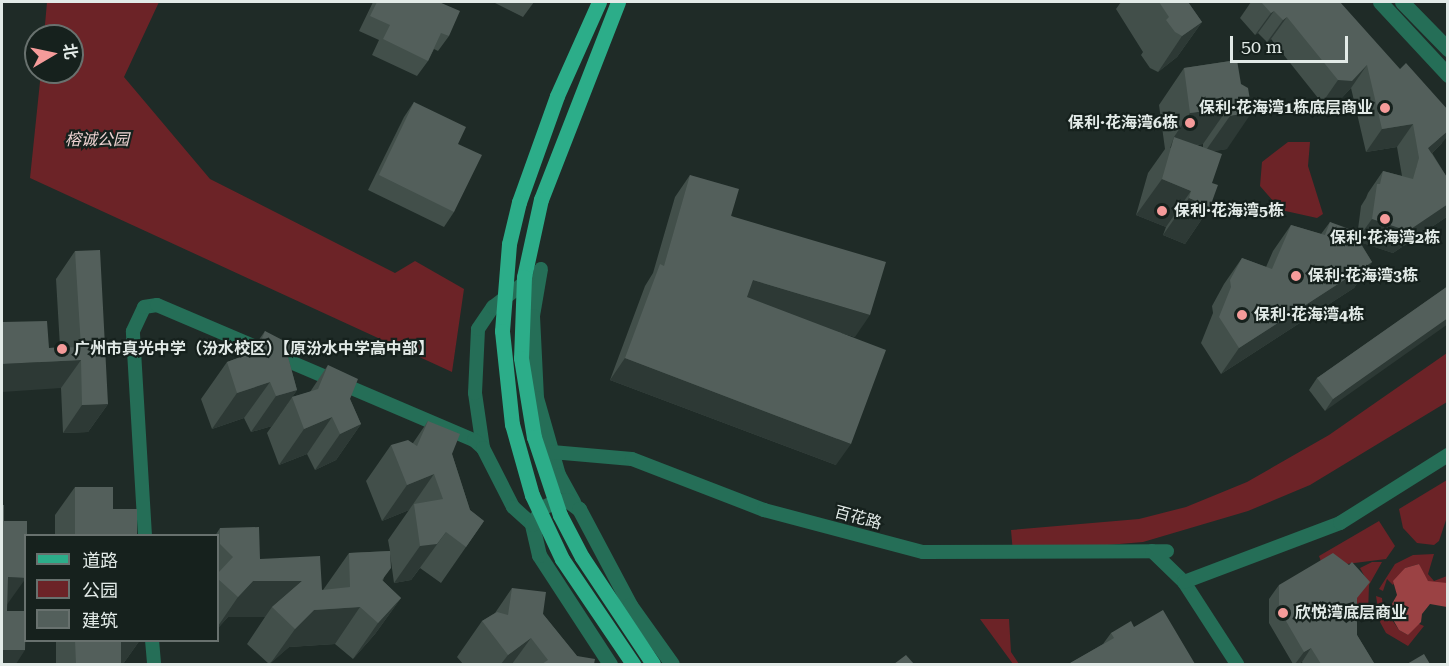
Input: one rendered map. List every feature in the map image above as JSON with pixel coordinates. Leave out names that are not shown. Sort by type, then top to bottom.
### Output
[{"type":"main road","points":[[598,2],[557,96],[519,202],[509,244],[502,331],[512,424],[532,495],[562,560],[633,664]]},
{"type":"main road","points":[[618,2],[540,199],[524,277],[521,358],[534,437],[560,514],[582,557],[653,664]]},
{"type":"street","points":[[1380,2],[1448,75]]},
{"type":"street","points":[[1402,2],[1448,49]]},
{"type":"street","points":[[532,359],[533,316],[541,269],[493,307],[478,329],[475,393],[483,448],[513,507],[532,524],[539,555],[610,664]]},
{"type":"street","points":[[145,534],[133,331],[137,315],[144,307],[157,305],[271,351],[445,426],[483,448]]},
{"type":"street","points":[[477,340],[492,322],[516,320],[526,330],[540,416],[552,452],[574,502],[630,605],[672,664]]},
{"type":"street","name":"百花路","points":[[552,452],[632,459],[764,510],[923,552],[1167,551]]},
{"type":"street","points":[[1184,582],[1340,523],[1448,455]]},
{"type":"street","points":[[532,524],[543,507],[567,500],[574,502]]},
{"type":"street","points":[[1152,551],[1184,582],[1237,664]]},
{"type":"street","points":[[152,642],[154,664]]},
{"type":"green space","name":"榕诚公园","points":[[47,2],[159,2],[124,77],[210,179],[395,273],[415,261],[464,289],[452,372],[30,178],[40,84],[84,84],[84,24],[45,24]]},
{"type":"green space","points":[[1288,142],[1310,142],[1308,166],[1323,214],[1317,218],[1281,210],[1260,186],[1262,162]]},
{"type":"green space","points":[[1447,353],[1447,402],[1310,485],[1248,511],[1143,542],[1013,553],[1011,530],[1139,519],[1186,507],[1247,482],[1329,435]]},
{"type":"green space","points":[[1447,480],[1447,517],[1439,541],[1434,545],[1417,543],[1403,528],[1399,509]]},
{"type":"green space","points":[[1379,521],[1395,546],[1386,559],[1323,567],[1319,556]]},
{"type":"green space","points":[[1434,554],[1428,574],[1434,581],[1447,576],[1447,583],[1433,584],[1424,579],[1419,564],[1405,568],[1393,585],[1387,579],[1383,591],[1379,589],[1395,564],[1413,555]]},
{"type":"green space","points":[[1372,562],[1382,562],[1369,585],[1368,614],[1347,623],[1334,568],[1366,579],[1360,568]]},
{"type":"green space","points":[[1376,596],[1382,598],[1383,609],[1390,607],[1390,617],[1399,630],[1408,635],[1417,623],[1424,626],[1408,646],[1386,633],[1380,622]]},
{"type":"green space","points":[[980,619],[1009,619],[1011,652],[1019,664],[1013,664]]},
{"type":"shaded area","points":[[1419,564],[1428,581],[1447,583],[1447,607],[1430,604],[1422,614],[1421,622],[1408,635],[1399,630],[1388,611],[1397,595],[1393,581],[1405,568]]},
{"type":"building","points":[[377,2],[439,2],[460,11],[449,36],[441,33],[428,61],[383,39],[390,25],[370,16]]},
{"type":"building","points":[[1159,2],[1188,2],[1202,22],[1182,36],[1175,32],[1166,20],[1169,17]]},
{"type":"building","points":[[1261,2],[1340,2],[1400,69],[1406,63],[1448,110],[1448,131],[1428,148],[1448,179],[1448,204],[1408,231],[1372,219],[1377,184],[1380,184],[1383,171],[1413,179],[1419,158],[1413,124],[1382,129],[1367,65],[1352,81],[1338,80],[1287,17],[1283,20],[1274,11],[1271,13]]},
{"type":"building","points":[[1237,60],[1241,84],[1248,88],[1252,112],[1230,116],[1228,108],[1190,113],[1184,68]]},
{"type":"building","points":[[414,102],[466,127],[458,144],[482,155],[454,212],[379,175]]},
{"type":"building","points":[[1174,137],[1222,154],[1212,183],[1218,185],[1210,207],[1189,198],[1191,191],[1162,179]]},
{"type":"building","points":[[690,175],[739,189],[731,216],[886,262],[870,315],[753,280],[747,297],[886,350],[851,444],[625,358],[660,264],[664,266]]},
{"type":"building","points":[[1330,222],[1352,230],[1372,262],[1239,348],[1219,317],[1231,287],[1230,280],[1242,258],[1272,269],[1291,225],[1325,235]]},
{"type":"building","points":[[100,250],[108,404],[82,405],[81,360],[2,364],[2,316],[3,322],[47,321],[49,348],[81,347],[75,251]]},
{"type":"building","points":[[1448,286],[1448,318],[1333,399],[1317,378]]},
{"type":"building","points":[[265,331],[292,345],[288,357],[297,390],[276,396],[270,382],[237,393],[227,362],[257,351]]},
{"type":"building","points":[[328,365],[358,379],[350,399],[361,424],[340,434],[332,417],[304,429],[292,397],[318,389]]},
{"type":"building","points":[[428,421],[460,434],[452,454],[470,510],[484,521],[466,547],[446,532],[437,544],[420,546],[414,504],[443,499],[434,474],[407,485],[391,445],[408,440],[417,446]]},
{"type":"building","points":[[75,487],[113,487],[113,509],[137,509],[137,534],[75,534]]},
{"type":"building","points":[[2,505],[4,505],[4,521],[27,521],[27,534],[24,534],[24,578],[8,577],[7,611],[24,611],[25,650],[2,650]]},
{"type":"building","points":[[259,527],[260,559],[320,556],[322,590],[350,587],[349,553],[390,551],[391,568],[382,580],[401,598],[378,623],[360,607],[314,610],[295,629],[272,607],[302,581],[253,581],[238,597],[219,580],[219,572],[233,557],[220,544],[220,528]]},
{"type":"building","points":[[1333,553],[1349,565],[1352,562],[1370,582],[1357,598],[1357,635],[1374,663],[1377,664],[1321,664],[1311,648],[1304,652],[1279,609],[1279,585]]},
{"type":"building","points":[[512,588],[546,592],[543,614],[577,656],[595,659],[594,664],[542,664],[548,660],[531,638],[508,655],[482,621],[497,612],[508,615]]},
{"type":"building","points":[[1163,610],[1195,664],[1070,663],[1114,638],[1111,633],[1131,621],[1134,627]]},
{"type":"building","points":[[75,642],[121,642],[121,664],[76,664]]},
{"type":"building","points":[[1424,654],[1430,664],[1407,664]]},
{"type":"building","points":[[906,655],[914,664],[894,664]]},
{"type":"place","name":"保利·花海湾1栋底层商业","points":[[1385,108]]},
{"type":"place","name":"保利·花海湾6栋","points":[[1190,123]]},
{"type":"place","name":"保利·花海湾5栋","points":[[1162,211]]},
{"type":"place","name":"保利·花海湾2栋","points":[[1385,219]]},
{"type":"place","name":"保利·花海湾3栋","points":[[1296,276]]},
{"type":"place","name":"保利·花海湾4栋","points":[[1242,315]]},
{"type":"place","name":"广州市真光中学（汾水校区）【原汾水中学高中部】","points":[[62,349]]},
{"type":"place","name":"欣悦湾底层商业","points":[[1283,613]]}]
